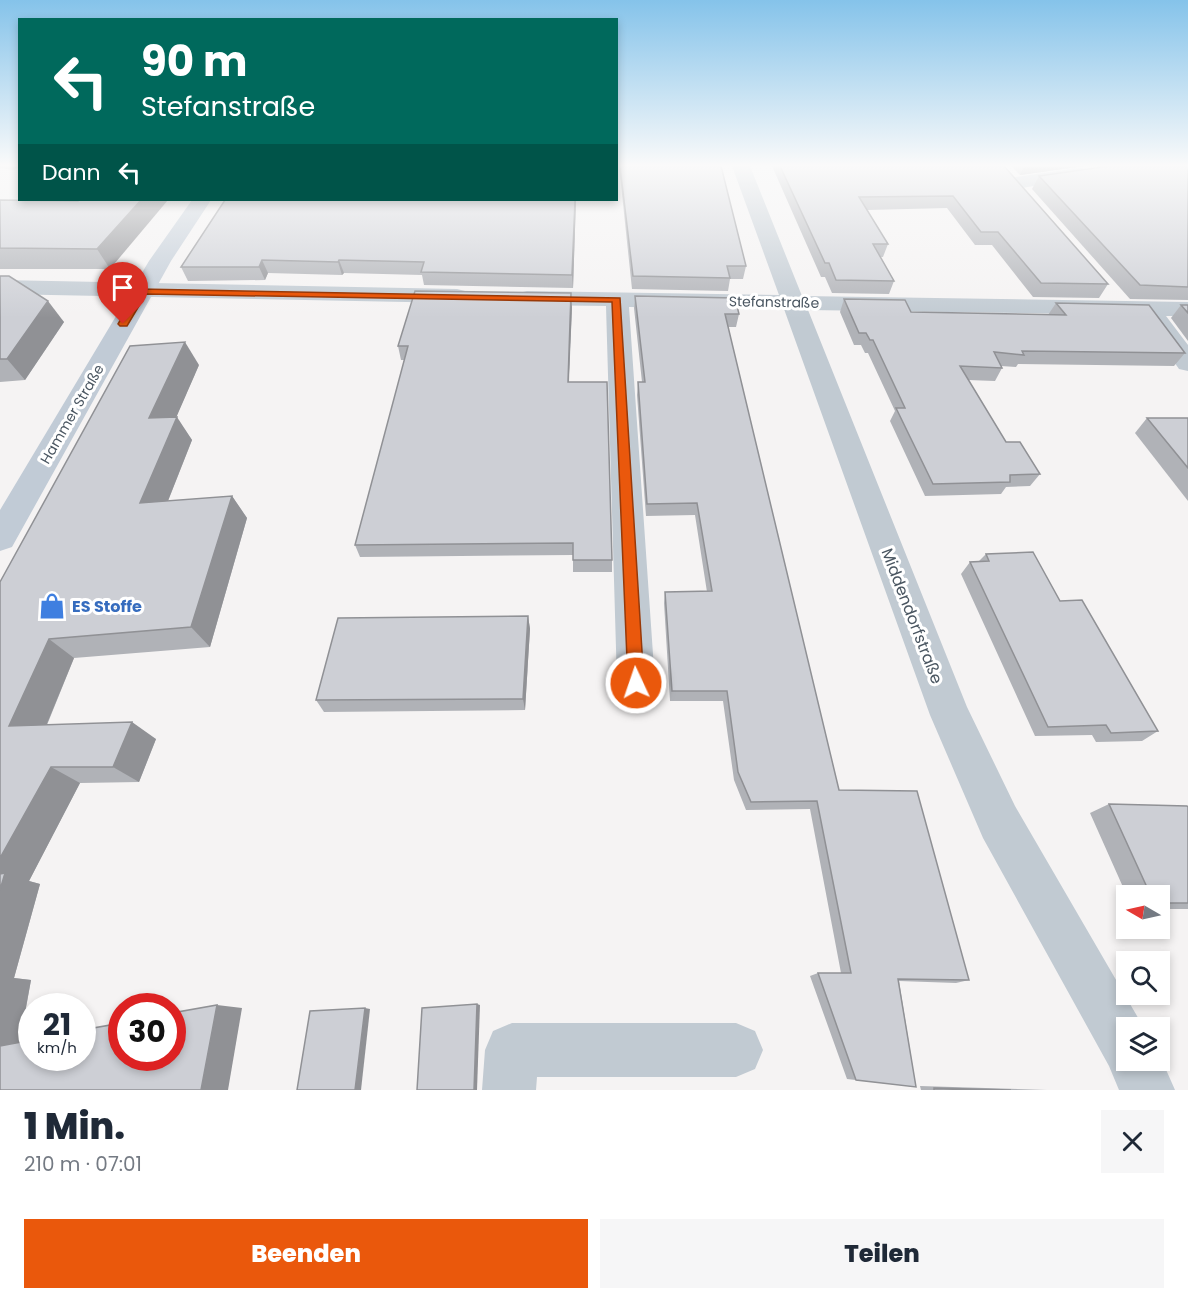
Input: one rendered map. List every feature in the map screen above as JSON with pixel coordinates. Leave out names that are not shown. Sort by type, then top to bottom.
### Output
[{"type":"main road","name":"Hammer Straße","points":[[0,537],[143,291],[190,217]]},
{"type":"street","name":"Middendorfstraße","points":[[761,217],[795,302],[850,457],[950,715],[999,822],[1116,1029]]},
{"type":"street","points":[[0,287],[478,297]]},
{"type":"street","points":[[1107,289],[1122,307]]},
{"type":"street","name":"Stefanstraße","points":[[501,297],[1188,309]]},
{"type":"street","points":[[617,300],[636,683]]},
{"type":"street","points":[[1148,308],[1188,363]]},
{"type":"street","points":[[509,1090],[512,1050],[736,1050]]},
{"type":"street","points":[[1138,1071],[1148,1090]]},
{"type":"building","points":[[0,217],[126,217],[97,249],[0,248]]},
{"type":"building","points":[[214,217],[574,217],[572,275],[421,272],[424,262],[339,260],[338,262],[262,260],[259,267],[181,267]]},
{"type":"building","points":[[626,217],[734,217],[746,266],[727,266],[730,278],[633,276]]},
{"type":"building","points":[[804,217],[871,217],[888,244],[873,244],[894,281],[836,280],[829,263],[825,263]]},
{"type":"building","points":[[969,217],[1049,217],[1108,284],[1041,283],[998,232],[981,232]]},
{"type":"building","points":[[1077,217],[1188,217],[1188,287],[1140,285]]},
{"type":"building","points":[[0,276],[9,276],[48,301],[7,359],[0,359]]},
{"type":"building","points":[[415,291],[571,293],[568,382],[607,382],[612,560],[573,560],[573,543],[355,545],[408,346],[398,346]]},
{"type":"building","points":[[635,296],[735,298],[739,314],[725,314],[839,790],[917,791],[969,980],[898,979],[916,1087],[856,1080],[818,973],[851,973],[817,801],[751,802],[738,772],[727,691],[672,691],[665,592],[712,591],[697,503],[647,504],[638,382],[645,382]]},
{"type":"building","points":[[844,299],[905,300],[911,312],[1066,315],[1056,303],[1149,305],[1185,353],[1022,351],[1024,355],[994,352],[1002,368],[960,366],[1006,442],[1020,442],[1040,474],[1010,475],[1010,482],[933,484],[896,408],[905,408],[873,340],[870,340],[866,333],[859,333]]},
{"type":"building","points":[[1181,305],[1188,305],[1188,313]]},
{"type":"building","points":[[185,342],[149,418],[177,417],[140,503],[232,496],[191,627],[49,639],[9,726],[132,722],[113,767],[51,767],[0,858],[0,582],[130,346]]},
{"type":"building","points":[[1147,418],[1188,418],[1188,468]]},
{"type":"building","points":[[1033,552],[1060,601],[1082,600],[1158,731],[1111,733],[1106,725],[1048,727],[970,562],[989,561],[986,554]]},
{"type":"building","points":[[528,616],[523,699],[316,700],[338,618]]},
{"type":"building","points":[[1109,804],[1188,807],[1188,903],[1170,903],[1170,885],[1146,885]]},
{"type":"building","points":[[5,873],[0,890],[0,874]]},
{"type":"building","points":[[477,1004],[474,1090],[417,1090],[422,1008]]},
{"type":"building","points":[[217,1005],[201,1090],[0,1090],[0,1046],[18,1043],[18,1071],[96,1071],[96,1028],[108,1025],[108,1071],[186,1071],[186,1011]]},
{"type":"building","points":[[365,1008],[355,1090],[297,1090],[310,1011]]},
{"type":"building","points":[[934,1088],[1011,1090],[934,1090]]},
{"type":"place","name":"ES Stoffe","points":[[52,606]]},
{"type":"route","points":[[123,324],[143,291],[617,300],[636,683]]}]
